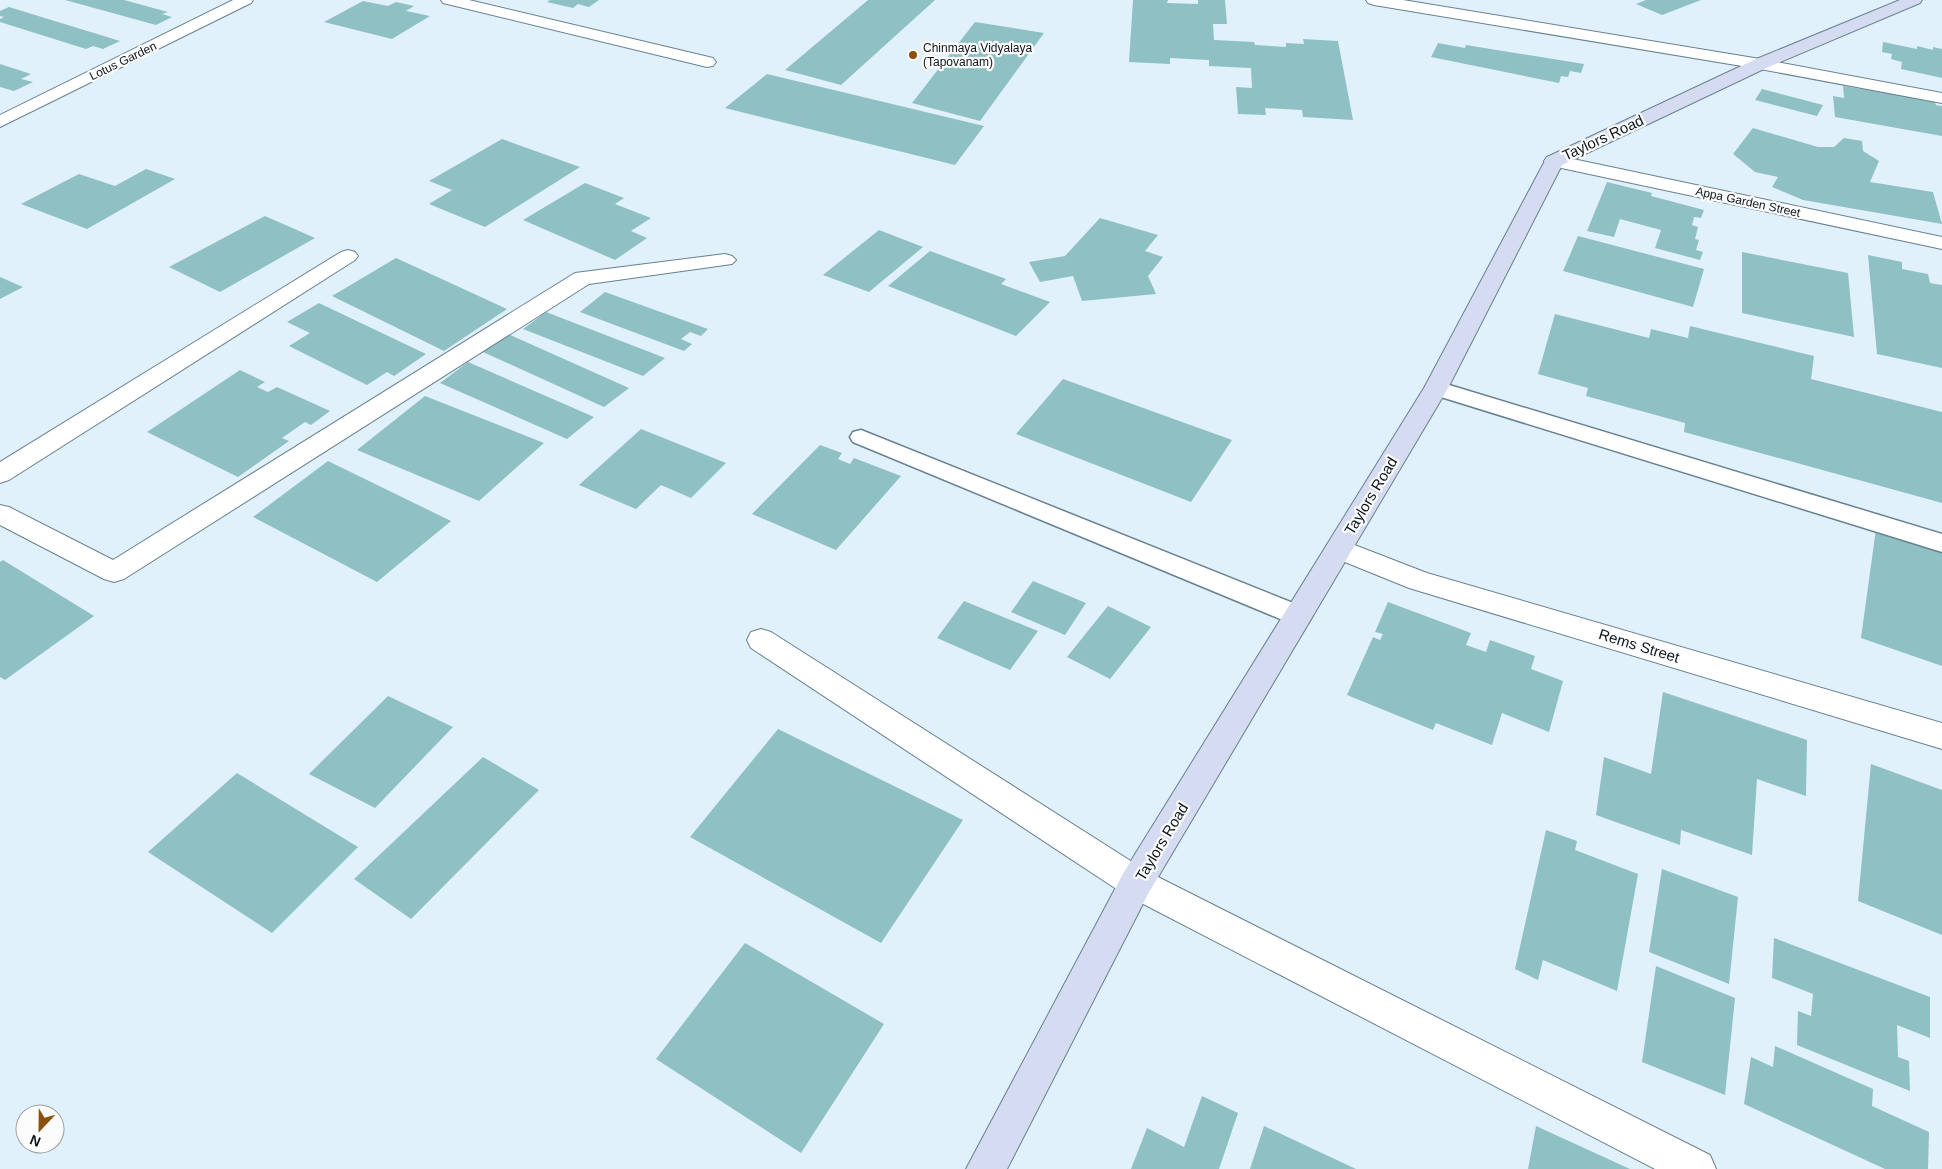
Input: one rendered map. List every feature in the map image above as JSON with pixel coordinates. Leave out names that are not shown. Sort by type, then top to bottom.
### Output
[{"type":"street","name":"Lotus Garden","points":[[0,122],[245,0]]},
{"type":"street","points":[[449,0],[707,62]]},
{"type":"street","points":[[486,9],[502,0]]},
{"type":"street","points":[[1374,0],[1760,64],[1942,98]]},
{"type":"street","name":"Taylors Road","points":[[986,1169],[1136,883],[1436,388],[1554,161],[1760,64],[1914,0]]},
{"type":"street","name":"Appa Garden Street","points":[[1554,161],[1942,242]]},
{"type":"street","points":[[0,474],[348,256]]},
{"type":"street","points":[[0,514],[114,572],[584,278],[725,260]]},
{"type":"street","name":"Rems Street","points":[[1339,549],[1419,581],[1942,736]]},
{"type":"street","points":[[761,640],[1136,883],[1696,1169]]},
{"type":"lane","points":[[1436,388],[1942,542]]},
{"type":"lane","points":[[861,437],[1299,616]]},
{"type":"building","points":[[65,0],[124,0],[168,12],[162,14],[172,17],[156,25]]},
{"type":"building","points":[[550,0],[599,0],[589,7],[578,4],[573,8],[547,2]]},
{"type":"building","points":[[868,0],[935,0],[841,85],[785,70]]},
{"type":"building","points":[[1133,0],[1168,0],[1167,3],[1198,4],[1198,0],[1225,0],[1227,24],[1213,24],[1214,40],[1254,42],[1255,45],[1286,47],[1286,43],[1304,44],[1303,39],[1338,41],[1353,120],[1303,117],[1302,110],[1265,108],[1266,115],[1238,114],[1236,87],[1252,88],[1251,68],[1209,66],[1209,60],[1170,58],[1170,64],[1129,62]]},
{"type":"building","points":[[1646,0],[1701,0],[1662,15],[1636,4]]},
{"type":"building","points":[[363,1],[388,6],[396,2],[414,6],[406,11],[430,16],[392,39],[324,22]]},
{"type":"building","points":[[9,7],[120,41],[103,49],[93,46],[86,49],[0,22],[0,19],[4,17],[0,16],[0,11]]},
{"type":"building","points":[[975,22],[1044,33],[980,121],[912,103]]},
{"type":"building","points":[[1883,42],[1917,49],[1917,46],[1933,50],[1933,47],[1942,49],[1942,78],[1901,69],[1902,62],[1891,59],[1892,54],[1882,52]]},
{"type":"building","points":[[1438,43],[1465,48],[1466,45],[1584,64],[1581,73],[1570,71],[1568,77],[1561,76],[1559,83],[1431,57]]},
{"type":"building","points":[[0,64],[31,74],[21,79],[33,82],[14,91],[0,87]]},
{"type":"building","points":[[767,74],[984,126],[955,165],[725,108]]},
{"type":"building","points":[[1843,86],[1934,101],[1936,105],[1942,106],[1942,136],[1835,117],[1833,96],[1844,98]]},
{"type":"building","points":[[1762,89],[1823,105],[1817,116],[1755,100]]},
{"type":"building","points":[[1753,128],[1818,147],[1834,147],[1844,138],[1862,141],[1863,151],[1879,161],[1870,182],[1933,192],[1942,224],[1803,200],[1772,187],[1778,177],[1755,172],[1733,154]]},
{"type":"building","points":[[502,139],[580,167],[485,227],[429,204],[452,190],[429,181]]},
{"type":"building","points":[[146,169],[175,179],[87,229],[21,204],[79,174],[115,186]]},
{"type":"building","points":[[1607,182],[1652,193],[1651,196],[1704,210],[1701,218],[1694,217],[1692,225],[1698,227],[1695,239],[1699,240],[1696,250],[1703,252],[1700,260],[1655,248],[1661,230],[1620,219],[1614,237],[1587,231]]},
{"type":"building","points":[[585,183],[624,198],[615,204],[651,218],[631,231],[647,238],[615,260],[523,220]]},
{"type":"building","points":[[265,216],[315,238],[220,292],[169,267]]},
{"type":"building","points":[[1100,218],[1158,235],[1145,251],[1163,257],[1148,276],[1156,294],[1082,301],[1073,276],[1040,282],[1029,262],[1065,256]]},
{"type":"building","points":[[879,230],[923,247],[869,292],[823,275]]},
{"type":"building","points":[[1578,236],[1704,269],[1693,307],[1563,271]]},
{"type":"building","points":[[930,251],[1006,279],[1001,284],[1050,302],[1016,336],[888,286]]},
{"type":"building","points":[[1742,252],[1848,273],[1854,337],[1742,313]]},
{"type":"building","points":[[1868,255],[1902,262],[1902,269],[1928,274],[1930,283],[1942,285],[1942,368],[1877,354]]},
{"type":"building","points":[[396,258],[507,309],[444,351],[332,296]]},
{"type":"building","points":[[0,277],[23,287],[0,299]]},
{"type":"building","points":[[605,292],[708,329],[701,336],[690,332],[681,339],[692,344],[684,351],[580,312]]},
{"type":"building","points":[[319,303],[426,354],[394,376],[387,372],[367,385],[289,346],[310,333],[287,322]]},
{"type":"building","points":[[546,312],[665,358],[643,376],[523,329]]},
{"type":"building","points":[[1555,314],[1649,338],[1651,329],[1688,338],[1690,326],[1814,356],[1811,379],[1942,412],[1942,503],[1684,432],[1685,423],[1586,396],[1588,388],[1538,374]]},
{"type":"building","points":[[508,334],[629,388],[604,407],[483,352]]},
{"type":"building","points":[[468,362],[594,417],[567,439],[440,383]]},
{"type":"building","points":[[240,370],[265,382],[257,387],[268,392],[277,387],[330,411],[311,425],[305,422],[282,438],[289,441],[238,477],[147,432]]},
{"type":"building","points":[[1063,379],[1232,440],[1191,502],[1016,434]]},
{"type":"building","points":[[425,396],[544,443],[479,501],[357,450]]},
{"type":"building","points":[[641,429],[726,463],[691,498],[661,485],[636,509],[579,485]]},
{"type":"building","points":[[820,445],[842,453],[838,459],[850,464],[854,458],[901,476],[836,550],[752,514]]},
{"type":"building","points":[[328,461],[451,521],[377,582],[253,517]]},
{"type":"building","points":[[1876,529],[1942,550],[1942,666],[1861,638]]},
{"type":"building","points":[[3,560],[94,616],[5,680],[0,677],[0,562]]},
{"type":"building","points":[[1033,581],[1086,603],[1065,635],[1011,612]]},
{"type":"building","points":[[964,601],[1038,631],[1010,670],[937,638]]},
{"type":"building","points":[[1388,602],[1471,633],[1466,645],[1486,652],[1490,640],[1535,656],[1531,669],[1563,681],[1549,732],[1502,713],[1492,745],[1436,723],[1433,730],[1347,695],[1373,637],[1380,640],[1383,634],[1375,632]]},
{"type":"building","points":[[1108,606],[1151,627],[1110,679],[1067,657]]},
{"type":"building","points":[[1663,692],[1807,740],[1806,796],[1757,779],[1752,855],[1681,830],[1680,845],[1596,815],[1604,757],[1651,774]]},
{"type":"building","points":[[388,696],[453,727],[375,808],[309,774]]},
{"type":"building","points":[[778,729],[963,820],[881,943],[690,837]]},
{"type":"building","points":[[483,757],[539,790],[411,919],[354,879]]},
{"type":"building","points":[[1871,764],[1942,790],[1942,935],[1858,901]]},
{"type":"building","points":[[237,773],[358,847],[272,933],[148,852]]},
{"type":"building","points":[[1546,830],[1577,841],[1575,850],[1638,874],[1617,991],[1543,960],[1538,980],[1515,969]]},
{"type":"building","points":[[1662,869],[1738,897],[1729,984],[1649,952]]},
{"type":"building","points":[[1774,938],[1930,997],[1930,1038],[1897,1025],[1898,1057],[1909,1061],[1910,1091],[1797,1045],[1798,1011],[1811,1016],[1813,994],[1772,978]]},
{"type":"building","points":[[745,943],[884,1024],[801,1153],[656,1059]]},
{"type":"building","points":[[1656,966],[1735,998],[1725,1095],[1642,1062]]},
{"type":"building","points":[[1775,1046],[1873,1089],[1872,1106],[1929,1132],[1928,1169],[1885,1169],[1744,1104],[1751,1057],[1773,1067]]},
{"type":"building","points":[[1202,1096],[1238,1113],[1219,1169],[1131,1169],[1147,1128],[1184,1147]]},
{"type":"building","points":[[1264,1126],[1356,1169],[1250,1169]]},
{"type":"building","points":[[1536,1126],[1630,1169],[1528,1169]]},
{"type":"place","name":"Chinmaya Vidyalaya (Tapovanam)","points":[[913,55]]}]
